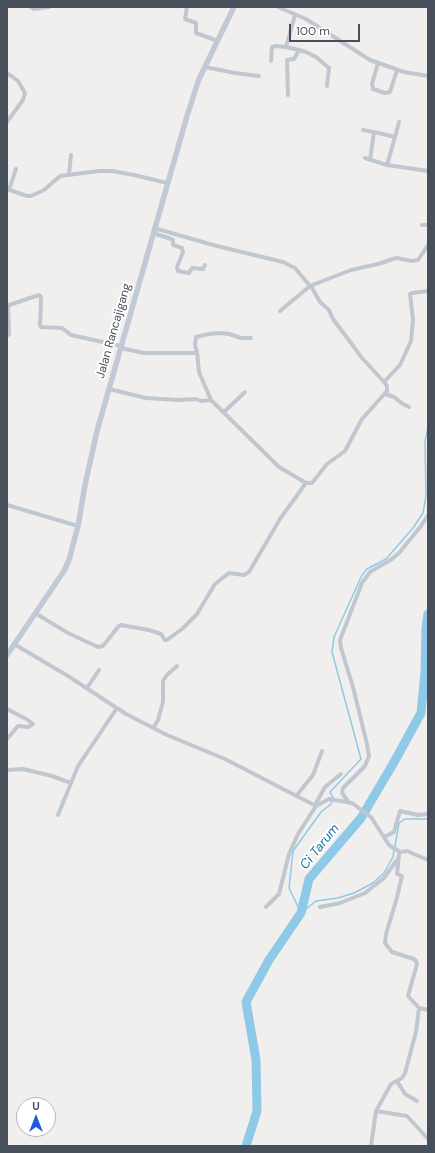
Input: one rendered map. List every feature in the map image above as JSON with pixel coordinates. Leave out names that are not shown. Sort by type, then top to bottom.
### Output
[{"type":"main road","name":"Jalan Rancajigang","points":[[7,655],[66,566],[78,526],[89,468],[109,389],[187,116],[199,79],[234,7]]},
{"type":"street","points":[[31,7],[34,9],[49,7]]},
{"type":"street","points":[[187,7],[185,18],[196,24],[196,33],[218,41]]},
{"type":"street","points":[[278,7],[306,19],[370,60],[397,70],[428,76]]},
{"type":"street","points":[[286,46],[296,14]]},
{"type":"street","points":[[271,61],[272,47],[286,46],[306,52],[329,68],[327,86]]},
{"type":"street","points":[[288,95],[287,60],[294,59],[299,50]]},
{"type":"street","points":[[378,63],[372,84],[373,89],[385,93],[390,92],[397,70]]},
{"type":"street","points":[[205,67],[260,76]]},
{"type":"street","points":[[7,73],[18,81],[25,94],[23,100],[7,122]]},
{"type":"street","points":[[387,164],[399,122]]},
{"type":"street","points":[[363,130],[395,137]]},
{"type":"street","points":[[370,160],[374,132]]},
{"type":"street","points":[[70,174],[71,155]]},
{"type":"street","points":[[365,158],[387,164],[428,171]]},
{"type":"street","points":[[16,169],[8,190],[29,196],[44,190],[58,177],[99,170],[112,171],[167,183]]},
{"type":"street","points":[[422,225],[428,225]]},
{"type":"street","points":[[154,230],[173,240],[173,245],[182,248],[183,252],[177,269],[179,272],[189,274],[192,268],[204,269],[205,265]]},
{"type":"street","points":[[154,230],[283,262],[295,268],[310,286],[320,302],[329,310],[348,340],[384,382],[387,390],[385,394],[360,422],[345,450],[327,464],[312,483],[306,483],[279,467],[211,400],[198,372],[195,338],[220,333],[241,338],[251,338]]},
{"type":"street","points":[[280,312],[310,286],[351,270],[393,259],[411,261],[418,260],[428,245]]},
{"type":"street","points":[[384,382],[400,365],[411,341],[413,320],[410,294],[428,291]]},
{"type":"street","points":[[7,336],[9,334],[8,306],[12,303],[39,295],[41,297],[41,327],[62,328],[71,335],[141,353],[197,353]]},
{"type":"street","points":[[109,389],[143,397],[177,400],[211,400]]},
{"type":"street","points":[[224,412],[245,392]]},
{"type":"street","points":[[385,394],[394,397],[409,407]]},
{"type":"street","points":[[35,613],[68,633],[98,647],[103,646],[121,625],[159,633],[165,640],[167,640],[185,626],[197,614],[215,584],[229,573],[244,575],[249,572],[280,518],[306,483]]},
{"type":"street","points":[[7,505],[78,526]]},
{"type":"street","points":[[350,803],[342,793],[343,788],[365,766],[369,756],[366,736],[340,640],[362,583],[370,572],[392,560],[399,553],[428,515]]},
{"type":"street","points":[[14,644],[117,708],[153,728],[188,745],[225,759],[316,805]]},
{"type":"street","points":[[153,728],[158,720],[163,702],[163,681],[177,666]]},
{"type":"street","points":[[87,688],[99,670]]},
{"type":"street","points":[[58,815],[78,766],[117,708]]},
{"type":"street","points":[[7,709],[33,724],[28,727],[18,726],[7,739]]},
{"type":"street","points":[[297,796],[313,775],[322,750]]},
{"type":"street","points":[[7,770],[23,769],[46,774],[71,783]]},
{"type":"street","points":[[266,907],[279,894],[289,854],[298,834],[325,787],[341,774]]},
{"type":"street","points":[[316,805],[329,799],[350,803],[356,806],[370,817],[390,846],[399,853]]},
{"type":"street","points":[[384,837],[394,832],[403,811],[418,815],[428,814]]},
{"type":"street","points":[[320,907],[340,903],[365,893],[384,878],[395,864],[399,853],[407,850],[428,860]]},
{"type":"street","points":[[399,853],[397,874],[402,876],[385,942],[392,952],[416,961],[408,996],[419,1008],[428,1010]]},
{"type":"street","points":[[371,1146],[376,1111],[391,1084],[402,1078],[405,1072],[416,1032],[419,1008]]},
{"type":"street","points":[[397,1081],[405,1094],[417,1101]]},
{"type":"street","points":[[376,1111],[407,1116],[428,1139]]},
{"type":"waterway","points":[[333,798],[330,792],[361,759],[332,652],[334,637],[362,575],[367,569],[386,559],[413,528],[423,513],[426,496],[425,441],[428,427]]},
{"type":"waterway","name":"Ci Tarum","points":[[246,1146],[257,1111],[256,1060],[246,1002],[269,960],[301,913],[309,879],[361,818],[421,713],[428,614]]},
{"type":"waterway","name":"Ci Tarum","points":[[332,801],[331,804],[321,812],[293,851],[289,888],[301,913],[316,901],[338,898],[354,893],[373,883],[384,873],[393,857],[394,850]]},
{"type":"waterway","points":[[395,846],[399,823],[405,819],[428,819]]}]
